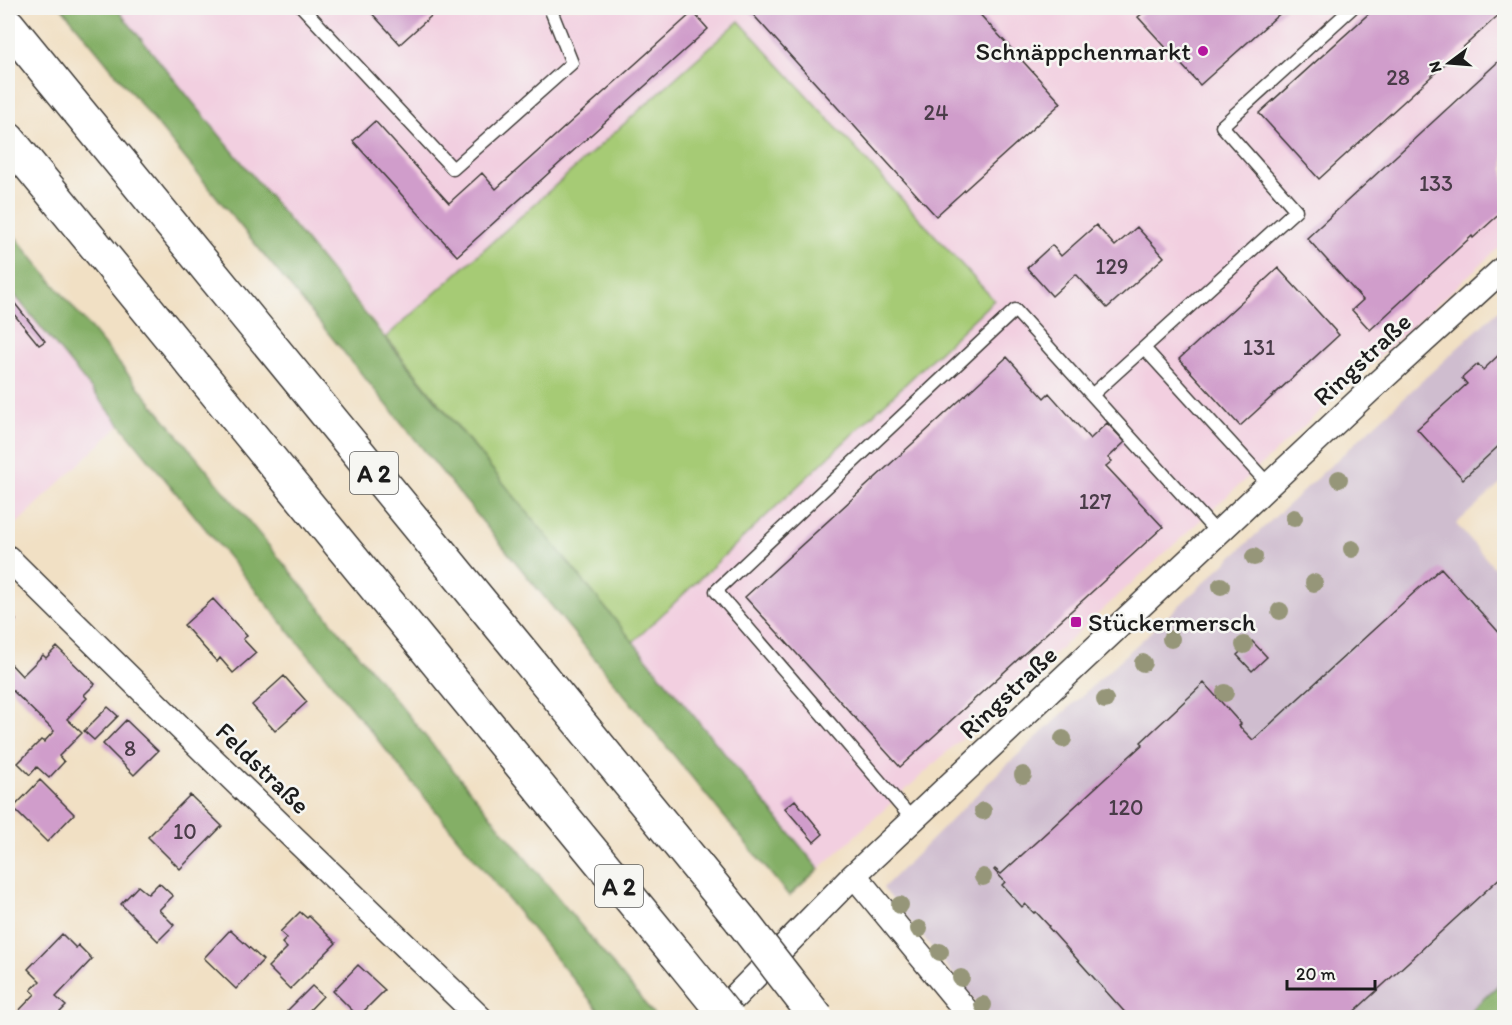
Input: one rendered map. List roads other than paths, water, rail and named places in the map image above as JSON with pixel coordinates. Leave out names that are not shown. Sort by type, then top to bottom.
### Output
[{"type":"highway","name":"A 2","points":[[8,25],[818,1017]]},
{"type":"highway","name":"A 2","points":[[8,140],[728,1017]]},
{"type":"street","name":"Ringstraße","points":[[714,1017],[854,875],[1370,390],[1504,268]]},
{"type":"street","name":"Feldstraße","points":[[8,558],[210,757],[480,1017]]},
{"type":"street","points":[[854,875],[972,1017]]},
{"type":"lane","points":[[303,8],[453,169],[572,63],[550,8]]},
{"type":"lane","points":[[1093,394],[1296,210],[1222,126],[1352,8]]},
{"type":"lane","points":[[913,820],[716,591],[1015,310],[1218,534]]},
{"type":"lane","points":[[1144,348],[1269,485]]},
{"type":"place","name":"Schnäppchenmarkt","points":[[1203,51]]},
{"type":"place","name":"Stückermersch","points":[[1076,622]]}]
